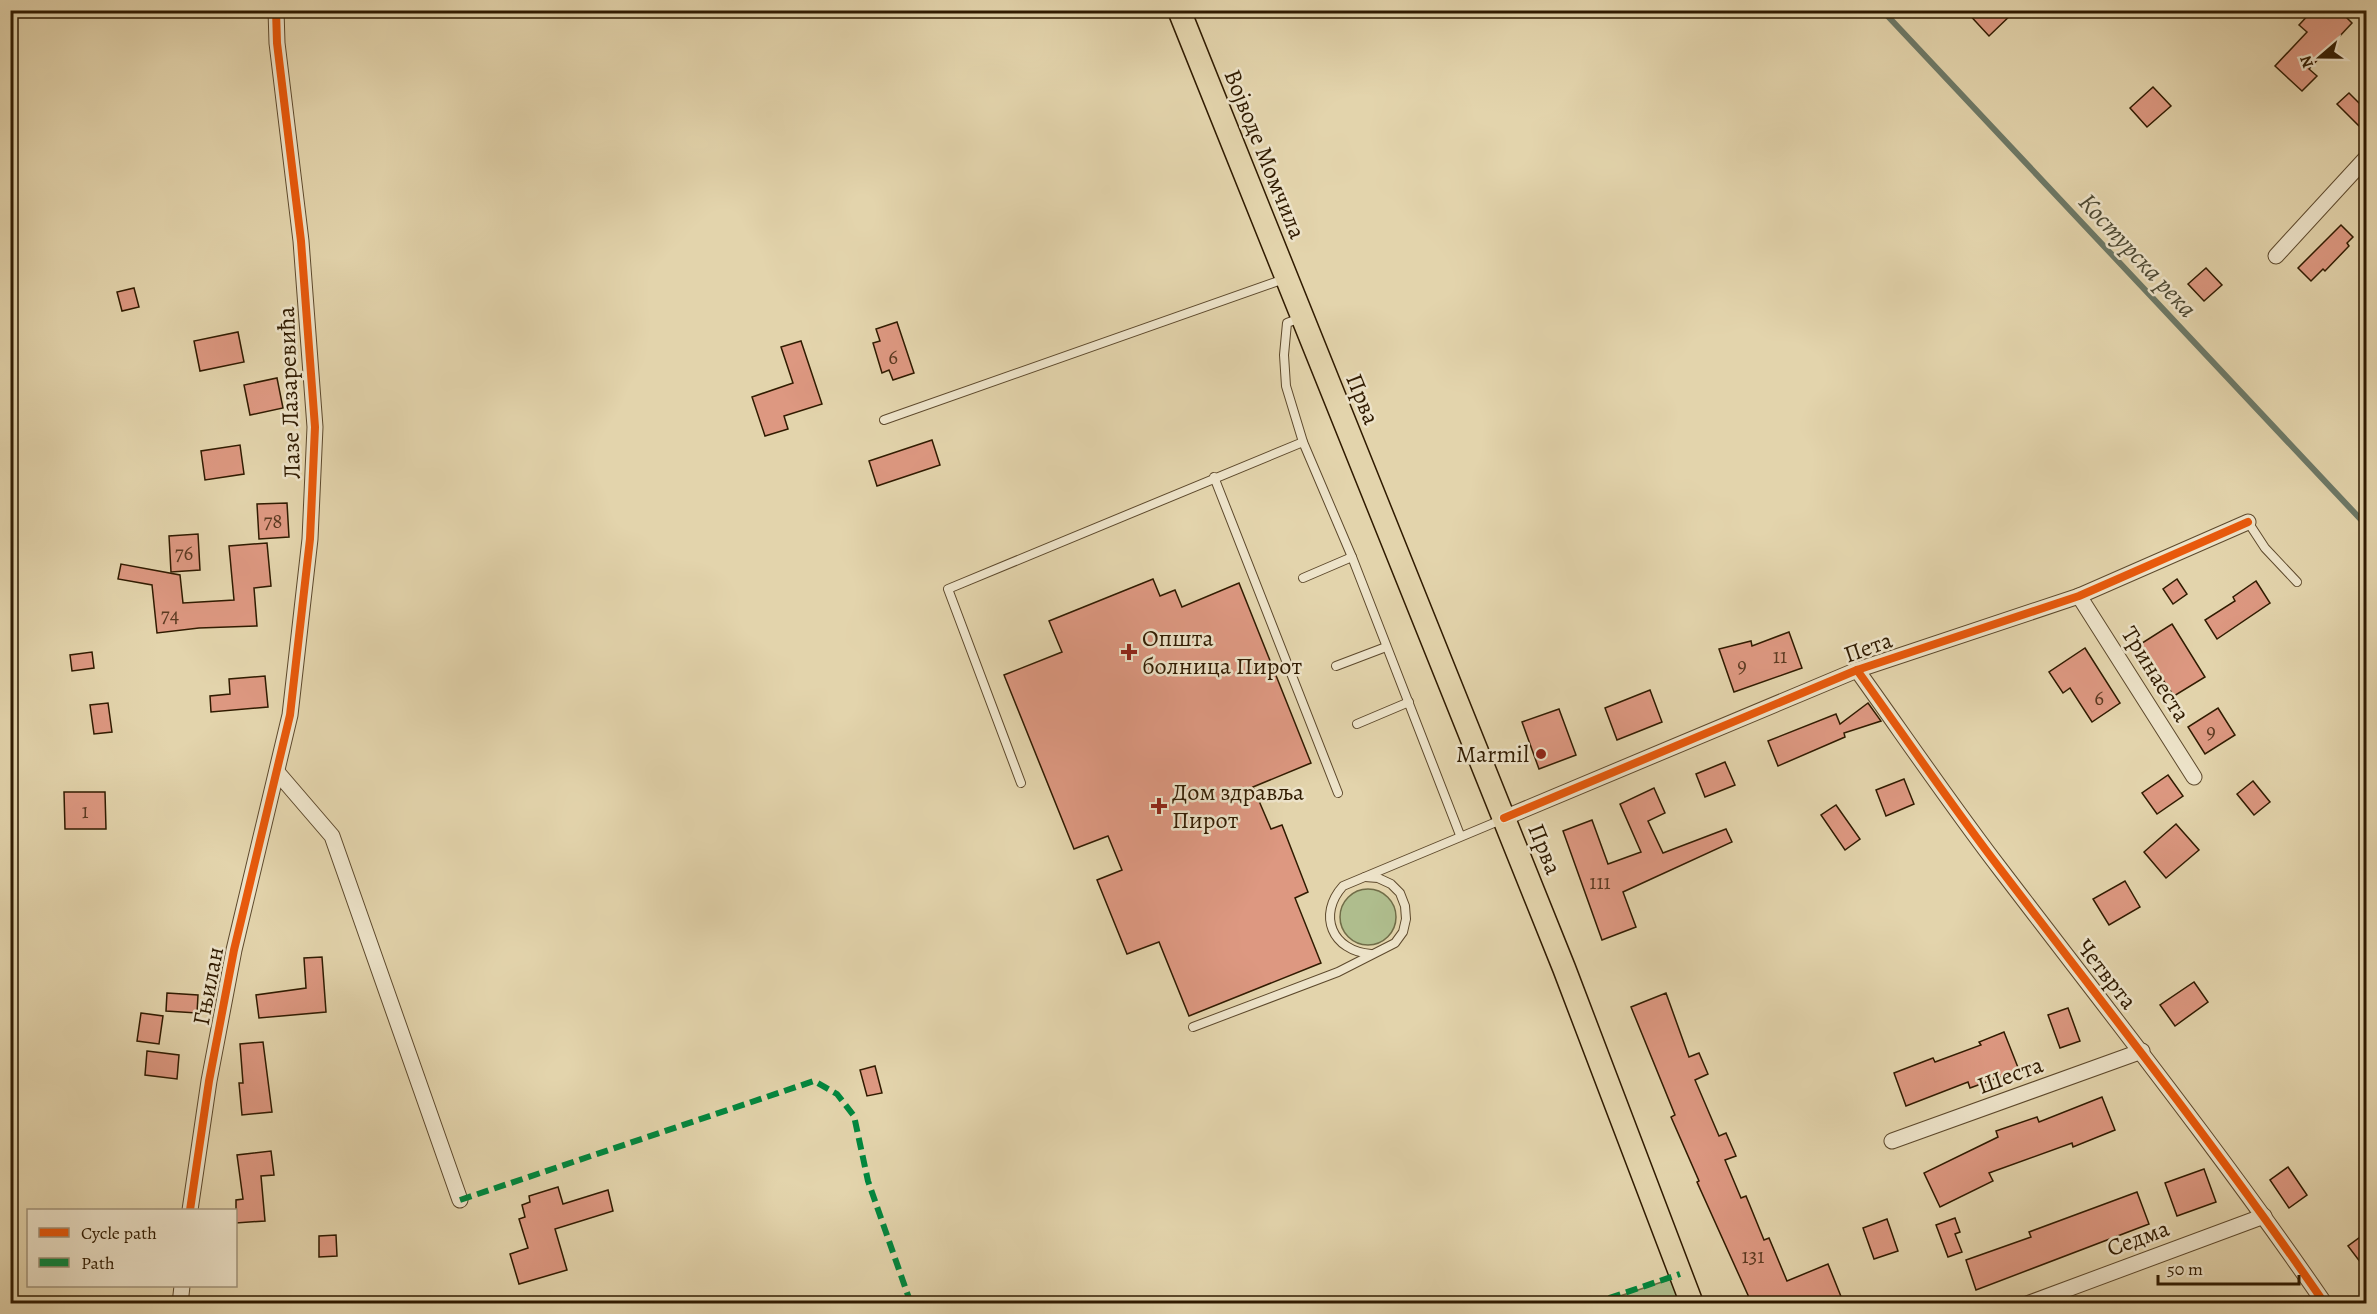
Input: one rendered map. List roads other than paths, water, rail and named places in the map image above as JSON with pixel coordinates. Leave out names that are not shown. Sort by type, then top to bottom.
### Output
[{"type":"main road","name":"Војводе Момчила","points":[[1179,10],[1301,318]]},
{"type":"main road","name":"Прва","points":[[1301,318],[1569,978],[1692,1304]]},
{"type":"street","name":"Лазе Лазаревића","points":[[276,10],[277,43],[301,241],[315,427],[310,539],[290,715],[277,772]]},
{"type":"street","points":[[2276,256],[2367,158]]},
{"type":"street","name":"Пета","points":[[1504,818],[1857,670],[2079,596],[2248,522]]},
{"type":"street","name":"Тринаеста","points":[[2079,596],[2194,777]]},
{"type":"street","name":"Четврта","points":[[1857,670],[2000,868],[2142,1051],[2264,1216],[2325,1304]]},
{"type":"street","points":[[277,772],[332,836],[460,1200]]},
{"type":"street","name":"Гњилан","points":[[190,1209],[209,1081],[234,950],[277,772]]},
{"type":"street","name":"Шеста","points":[[1892,1141],[2142,1051]]},
{"type":"street","name":"Седма","points":[[2027,1304],[2264,1216]]},
{"type":"street","points":[[180,1304],[182,1287]]},
{"type":"lane","points":[[884,420],[1286,279]]},
{"type":"lane","points":[[1301,318],[1287,323],[1284,370],[1303,442],[1352,557],[1460,835]]},
{"type":"lane","points":[[1021,783],[948,589],[1303,442]]},
{"type":"lane","points":[[1214,477],[1338,792]]},
{"type":"lane","points":[[2248,522],[2265,548],[2297,582]]},
{"type":"lane","points":[[1303,578],[1352,557]]},
{"type":"lane","points":[[1336,666],[1386,647]]},
{"type":"lane","points":[[1358,724],[1409,702]]},
{"type":"lane","points":[[1371,954],[1359,953],[1344,944],[1333,930],[1330,918],[1335,895],[1353,880],[1504,818]]},
{"type":"lane","points":[[1194,1027],[1338,972],[1395,943],[1403,932],[1406,919],[1402,900],[1391,884],[1378,878],[1365,877]]},
{"type":"waterway","name":"Костурска река","points":[[1882,10],[2366,525]]},
{"type":"place","name":"Општа болница Пирот","points":[[1129,652]]},
{"type":"place","name":"Marmil","points":[[1541,754]]},
{"type":"place","name":"Дом здравља Пирот","points":[[1159,806]]}]
